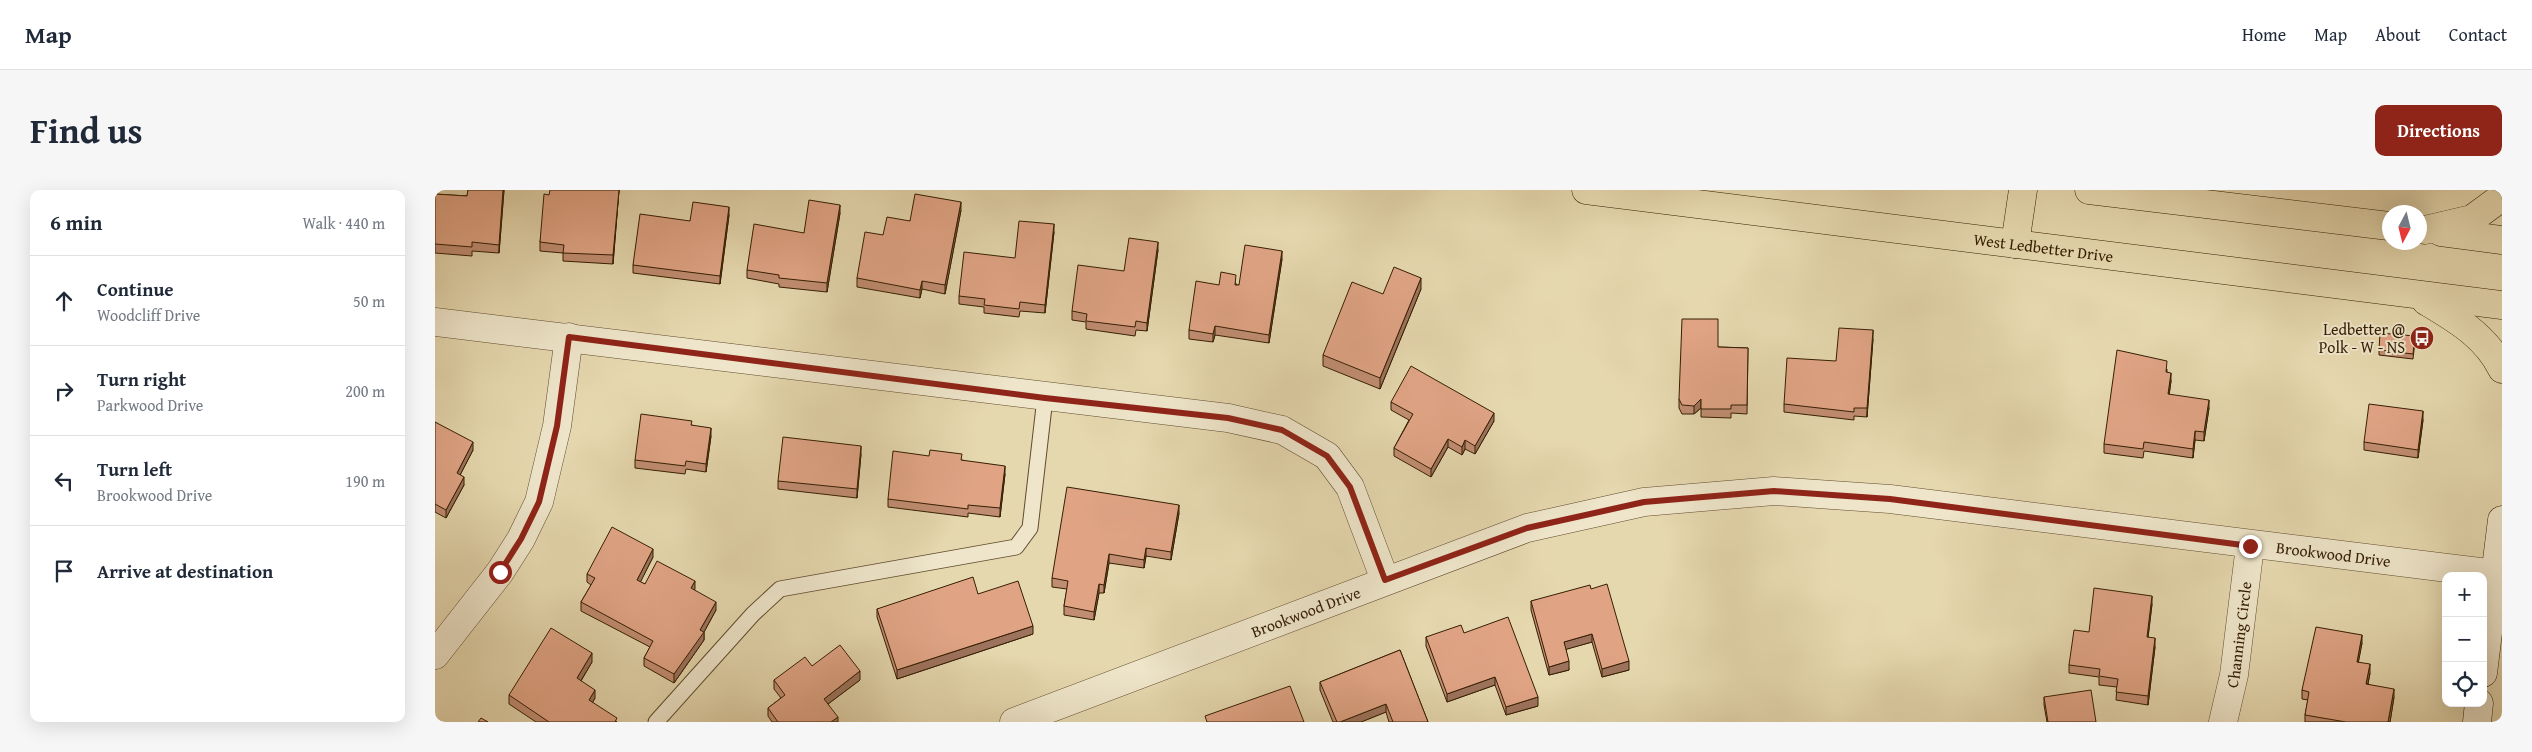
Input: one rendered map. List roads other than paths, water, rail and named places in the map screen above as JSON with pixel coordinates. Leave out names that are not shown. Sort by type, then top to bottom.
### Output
[{"type":"main road","name":"West Ledbetter Drive","points":[[1586,190],[2502,305]]},
{"type":"main road","points":[[2015,244],[2023,190]]},
{"type":"main road","points":[[2089,190],[2382,225]]},
{"type":"main road","points":[[2427,229],[2472,219],[2502,197]]},
{"type":"main road","points":[[2427,231],[2502,240]]},
{"type":"main road","points":[[2416,295],[2462,322],[2494,353],[2502,369]]},
{"type":"street","points":[[435,322],[569,337],[1045,398],[1228,418],[1282,430],[1327,456],[1350,487],[1385,580]]},
{"type":"street","points":[[435,655],[500,572],[521,539],[539,502],[557,426],[569,337]]},
{"type":"street","name":"Brookwood Drive","points":[[1014,722],[1385,580],[1527,528],[1644,502],[1774,491],[1890,499],[2250,546],[2496,574]]},
{"type":"street","points":[[2484,662],[2502,520]]},
{"type":"street","name":"Channing Circle","points":[[2223,722],[2234,675],[2250,546]]},
{"type":"street","points":[[2477,722],[2479,707]]},
{"type":"lane","points":[[656,722],[753,614],[780,589],[1016,547],[1030,528],[1045,398]]},
{"type":"place","name":"Ledbetter @ Polk - W - NS","points":[[2422,338]]}]
